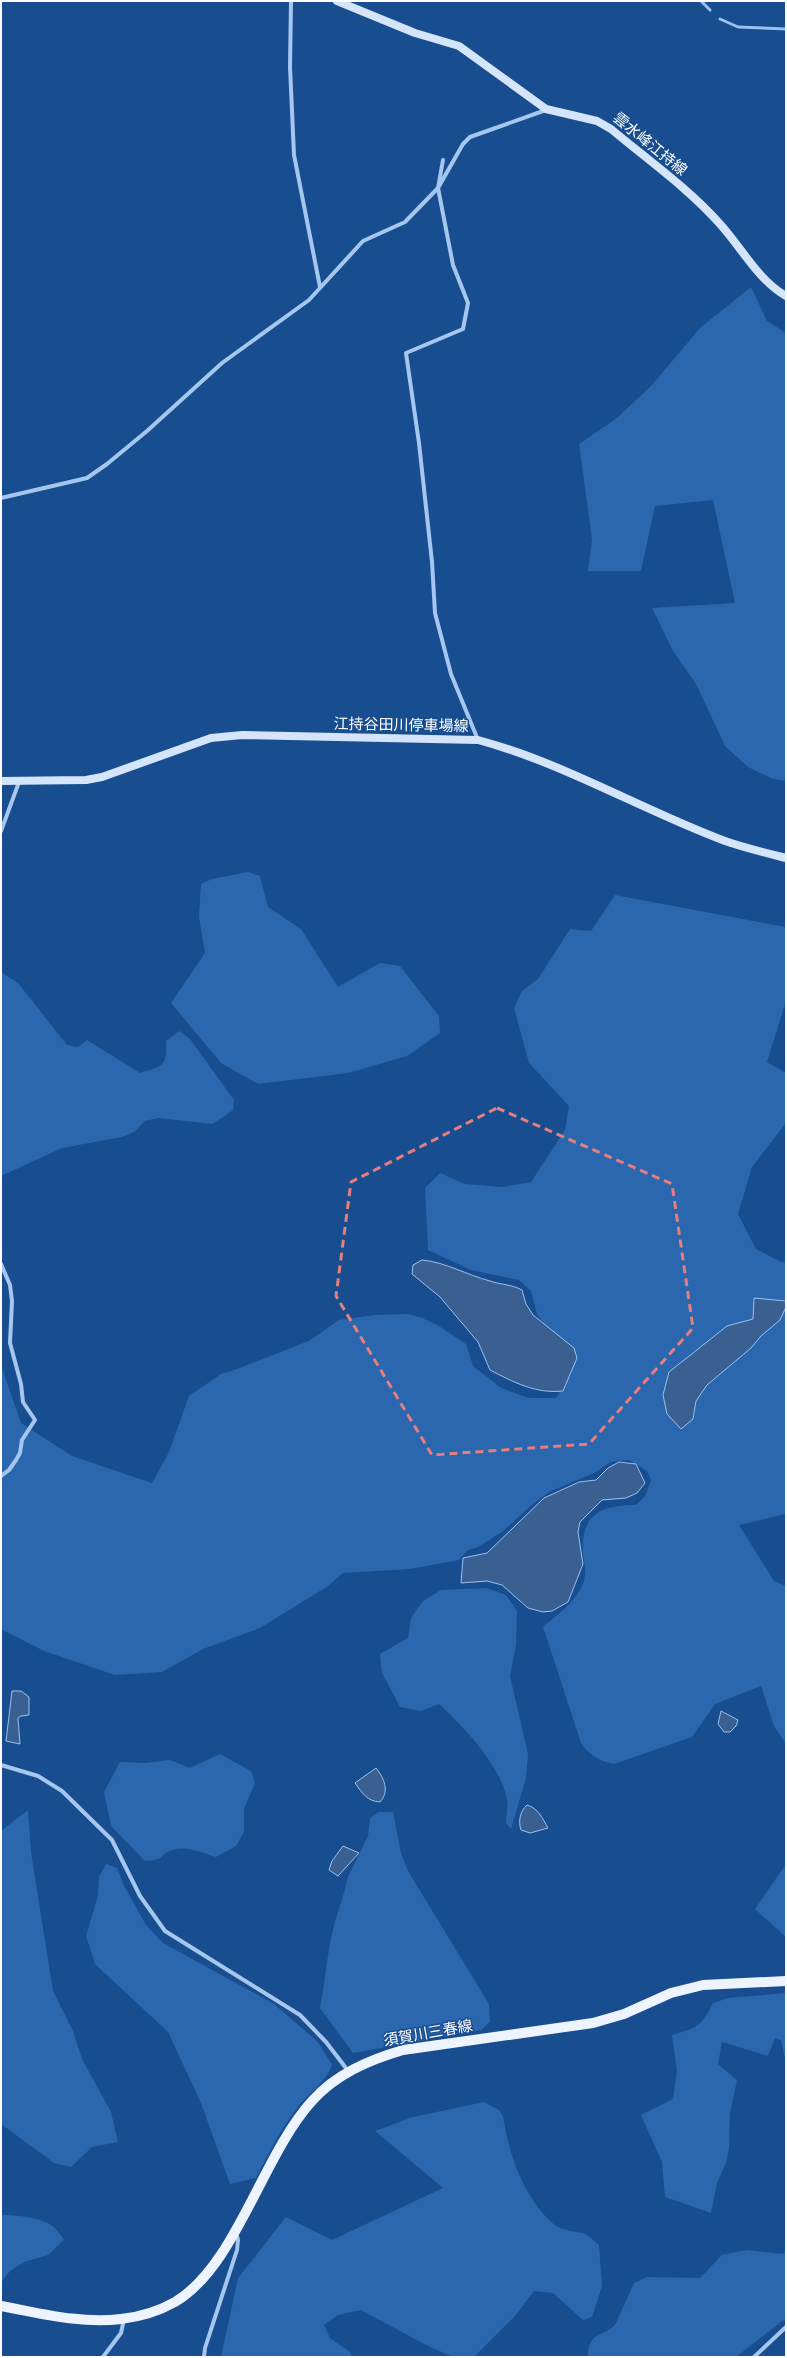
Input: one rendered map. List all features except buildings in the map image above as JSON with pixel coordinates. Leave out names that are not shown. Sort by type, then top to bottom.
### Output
[{"type":"main road","name":"雲水峰江持線","points":[[337,1],[415,33],[459,46],[546,109],[597,120],[612,130],[691,195],[720,223],[770,285],[786,296]]},
{"type":"main road","name":"江持谷田川停車場線","points":[[1,782],[86,780],[102,777],[211,738],[242,735],[478,740],[506,748],[551,765],[726,841],[786,858]]},
{"type":"main road","name":"須賀川三春線","points":[[1,2306],[60,2317],[106,2320],[124,2318],[167,2306],[190,2291],[211,2268],[235,2230],[292,2128],[313,2100],[349,2072],[377,2058],[403,2050],[610,2019],[687,1988],[740,1982],[786,1981]]},
{"type":"street","points":[[291,1],[290,66],[294,155],[320,287]]},
{"type":"street","points":[[1,498],[87,478],[147,431],[222,363],[310,300],[320,287],[363,242],[405,222],[438,188],[463,144],[470,137],[546,109]]},
{"type":"street","points":[[443,160],[438,188],[454,265],[468,303],[463,329],[406,353],[419,443],[432,562],[435,613],[451,674],[478,740]]},
{"type":"street","points":[[1,831],[19,782]]},
{"type":"street","points":[[1,1264],[10,1285],[12,1300],[10,1343],[21,1384],[23,1402],[35,1420],[22,1440],[20,1452],[16,1460],[9,1470],[1,1476]]},
{"type":"street","points":[[1,1765],[38,1776],[62,1791],[112,1840],[140,1896],[165,1931],[300,2014],[326,2042],[349,2072]]},
{"type":"street","points":[[204,2357],[205,2348],[236,2250],[238,2240],[235,2230]]},
{"type":"street","points":[[103,2357],[121,2333],[124,2318]]},
{"type":"street","points":[[754,2357],[786,2327]]},
{"type":"highlighted area","points":[[497,1108],[672,1184],[693,1328],[589,1444],[432,1455],[336,1296],[351,1182]]},
{"type":"shaded area","points":[[751,287],[767,321],[786,333],[786,781],[773,779],[748,767],[725,746],[696,684],[673,651],[652,608],[735,603],[713,500],[655,506],[641,571],[588,571],[592,539],[579,444],[617,418],[652,385],[700,328]]},
{"type":"shaded area","points":[[248,872],[260,876],[268,907],[301,929],[338,987],[380,963],[400,966],[439,1016],[440,1033],[407,1056],[348,1073],[258,1084],[221,1063],[171,1003],[205,953],[199,917],[201,884],[212,879]]},
{"type":"shaded area","points":[[615,895],[786,927],[786,1001],[767,1062],[786,1073],[786,1123],[752,1167],[738,1214],[756,1249],[781,1262],[786,1262],[786,1514],[739,1525],[774,1581],[786,1586],[786,1744],[774,1726],[761,1686],[715,1704],[692,1737],[614,1764],[604,1762],[596,1757],[581,1743],[543,1627],[575,1598],[583,1583],[585,1566],[583,1538],[590,1520],[596,1514],[604,1510],[624,1505],[636,1505],[645,1496],[651,1480],[647,1471],[629,1460],[611,1462],[594,1473],[549,1492],[534,1503],[502,1532],[478,1547],[468,1550],[459,1560],[410,1569],[343,1573],[328,1586],[260,1628],[203,1649],[162,1672],[115,1675],[44,1651],[1,1629],[1,1365],[21,1423],[72,1456],[152,1483],[169,1452],[189,1396],[221,1374],[309,1341],[339,1320],[375,1315],[408,1314],[422,1318],[439,1326],[466,1344],[473,1366],[501,1388],[529,1398],[556,1398],[572,1373],[570,1353],[551,1335],[537,1314],[531,1291],[519,1280],[471,1270],[428,1250],[425,1188],[440,1173],[465,1184],[502,1187],[531,1182],[565,1130],[569,1106],[529,1063],[514,1008],[522,991],[538,979],[570,929],[591,931]]},
{"type":"shaded area","points":[[1,972],[18,983],[67,1045],[78,1047],[87,1040],[140,1073],[159,1067],[162,1064],[166,1056],[166,1041],[179,1031],[190,1039],[234,1100],[233,1110],[213,1124],[158,1118],[145,1121],[134,1132],[122,1137],[62,1148],[1,1176]]},
{"type":"shaded area","points":[[422,1260],[439,1263],[481,1278],[522,1290],[526,1304],[533,1315],[574,1348],[577,1358],[563,1391],[543,1391],[534,1389],[516,1383],[490,1370],[478,1342],[440,1297],[412,1274],[413,1265]]},
{"type":"shaded area","points":[[754,1298],[786,1301],[786,1307],[780,1320],[761,1336],[751,1348],[707,1385],[696,1401],[693,1419],[681,1429],[667,1414],[663,1395],[669,1372],[727,1326],[753,1319]]},
{"type":"shaded area","points":[[619,1462],[636,1464],[645,1483],[637,1493],[626,1498],[602,1500],[580,1522],[578,1532],[583,1564],[568,1602],[552,1611],[543,1612],[528,1608],[502,1585],[487,1581],[461,1583],[463,1558],[487,1553],[544,1498],[579,1482],[596,1480],[608,1468]]},
{"type":"shaded area","points":[[486,1588],[506,1595],[517,1611],[516,1645],[510,1676],[528,1754],[526,1778],[511,1829],[506,1823],[506,1795],[496,1770],[488,1758],[469,1734],[439,1704],[421,1711],[400,1707],[382,1673],[380,1654],[408,1638],[411,1618],[423,1601],[441,1590]]},
{"type":"shaded area","points":[[12,1691],[21,1691],[29,1697],[29,1715],[18,1718],[20,1744],[6,1741]]},
{"type":"shaded area","points":[[721,1711],[738,1720],[736,1726],[730,1732],[724,1732],[718,1724]]},
{"type":"shaded area","points":[[220,1754],[251,1771],[255,1783],[244,1809],[244,1832],[236,1846],[216,1857],[181,1848],[170,1851],[158,1859],[145,1861],[111,1826],[104,1792],[120,1762],[146,1763],[170,1760],[190,1768]]},
{"type":"shaded area","points":[[376,1768],[385,1785],[385,1793],[380,1802],[368,1798],[355,1783]]},
{"type":"shaded area","points":[[527,1805],[531,1806],[537,1811],[548,1828],[530,1833],[521,1830],[520,1817]]},
{"type":"shaded area","points":[[28,1810],[31,1852],[53,1991],[73,2031],[82,2059],[111,2112],[118,2142],[92,2147],[71,2167],[54,2163],[1,2124],[1,1831]]},
{"type":"shaded area","points":[[378,1812],[393,1812],[401,1853],[408,1871],[489,2004],[490,2022],[481,2030],[353,2053],[320,2008],[333,1929],[347,1879],[368,1836],[370,1818]]},
{"type":"shaded area","points":[[343,1846],[359,1853],[338,1876],[329,1870],[332,1861]]},
{"type":"shaded area","points":[[106,1864],[117,1868],[124,1886],[146,1925],[163,1943],[274,2004],[318,2042],[332,2065],[325,2078],[299,2105],[289,2119],[256,2178],[230,2184],[201,2103],[168,2032],[95,1964],[86,1936],[98,1896],[99,1877]]},
{"type":"shaded area","points":[[786,1864],[786,1937],[755,1909]]},
{"type":"shaded area","points":[[786,1993],[786,2062],[781,2040],[775,2038],[768,2056],[722,2042],[718,2064],[737,2080],[730,2113],[729,2148],[726,2163],[717,2183],[711,2213],[665,2197],[662,2162],[641,2115],[673,2099],[677,2071],[672,2035],[693,2028],[701,2022],[713,2003],[728,1998]]},
{"type":"shaded area","points":[[484,2102],[499,2110],[503,2116],[509,2146],[514,2161],[527,2189],[544,2214],[558,2227],[585,2234],[599,2245],[602,2286],[592,2317],[583,2320],[553,2293],[534,2291],[515,2316],[475,2356],[453,2357],[426,2345],[361,2310],[338,2315],[324,2325],[330,2338],[350,2352],[352,2357],[221,2357],[238,2278],[286,2217],[332,2240],[443,2188],[375,2131],[413,2117]]},
{"type":"shaded area","points":[[1,2215],[21,2216],[42,2221],[54,2227],[64,2240],[48,2255],[24,2262],[10,2271],[1,2282]]},
{"type":"shaded area","points":[[747,2250],[783,2254],[786,2250],[786,2318],[736,2357],[588,2357],[593,2339],[615,2325],[634,2283],[647,2277],[700,2278],[722,2255]]},
{"type":"waterway","points":[[701,1],[710,10]]},
{"type":"waterway","points":[[720,19],[738,27],[786,29]]}]
